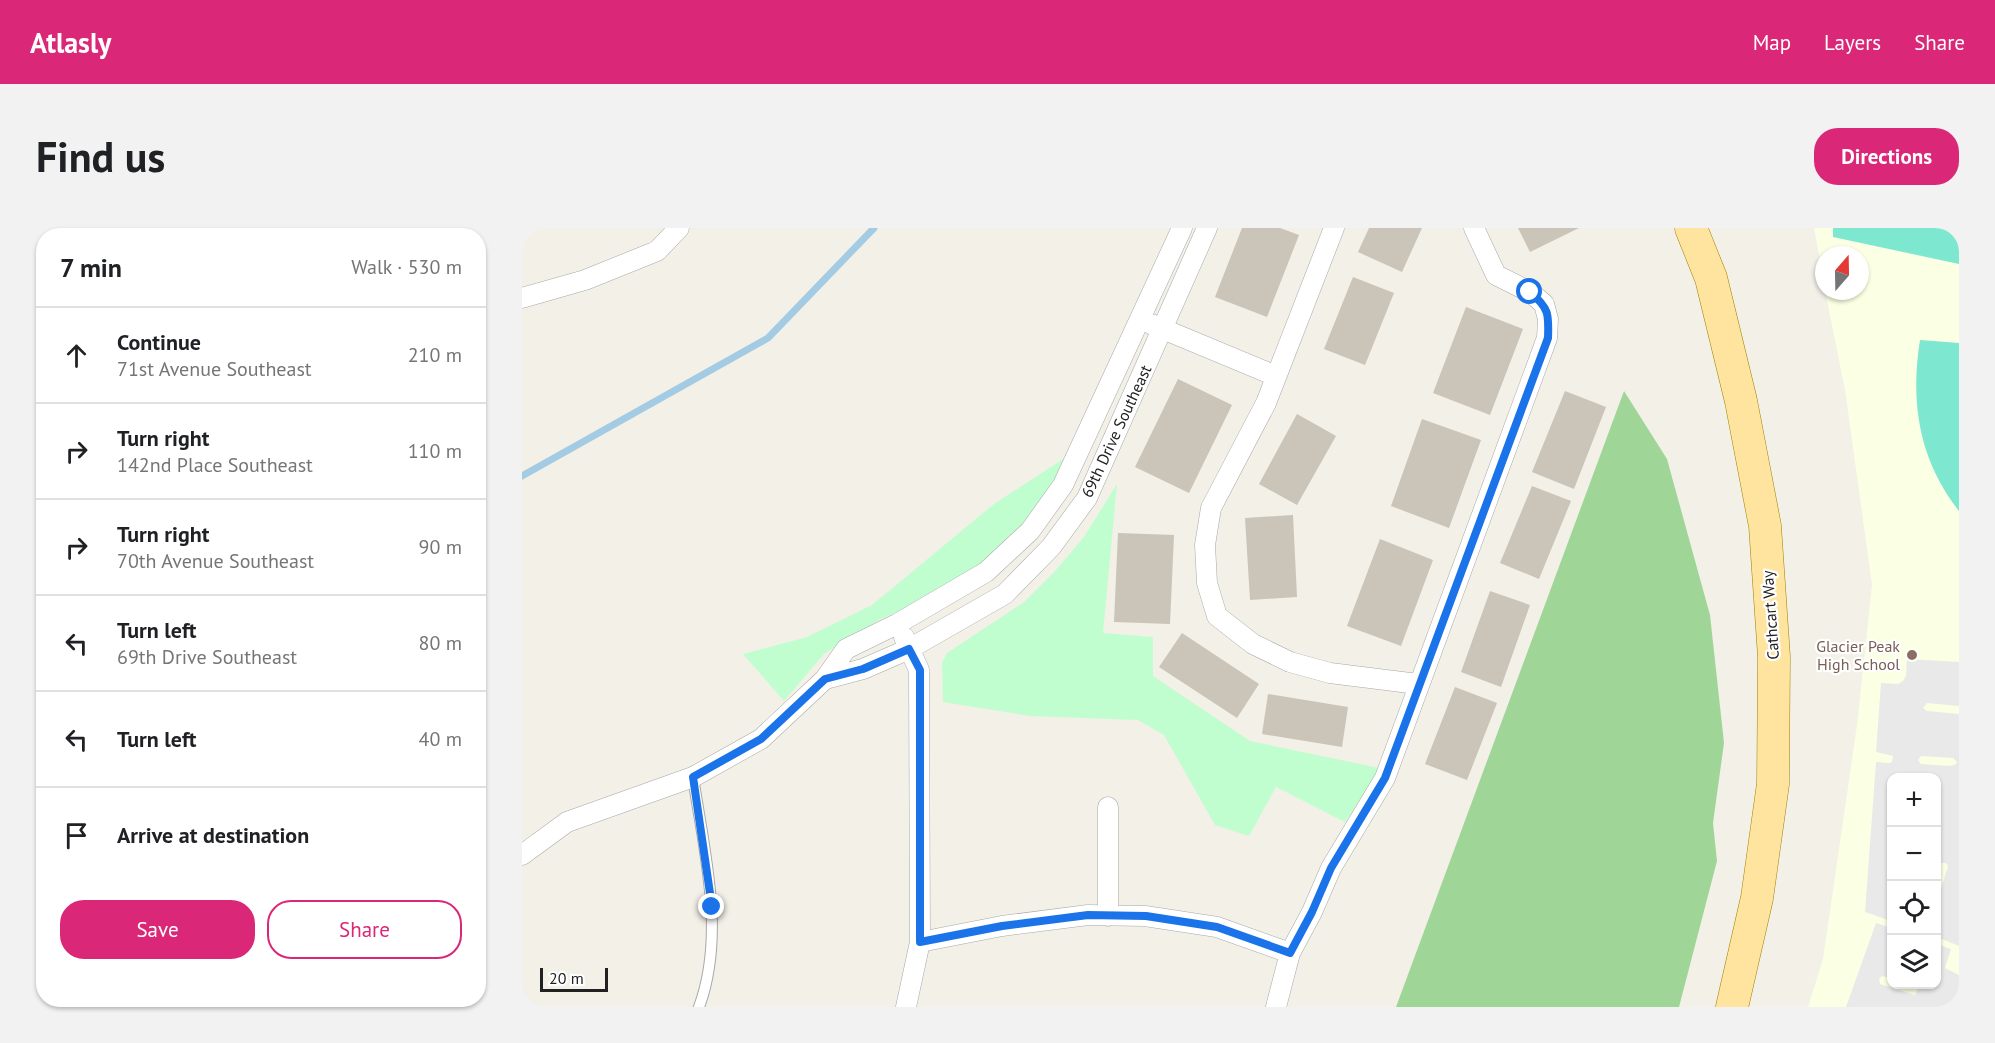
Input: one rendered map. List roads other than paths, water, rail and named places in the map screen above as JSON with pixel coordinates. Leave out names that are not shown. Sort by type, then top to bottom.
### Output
[{"type":"main road","name":"Cathcart Way","points":[[1691,228],[1711,278],[1743,413],[1764,526],[1774,657],[1773,784],[1757,898],[1732,1007]]},
{"type":"street","points":[[522,298],[585,280],[657,251],[679,228]]},
{"type":"street","name":"69th Drive Southeast","points":[[522,855],[567,822],[693,777],[761,739],[825,679],[846,649],[897,624],[986,572],[1030,531],[1063,485],[1182,228]]},
{"type":"street","name":"69th Drive Southeast","points":[[825,679],[863,669],[909,649],[1005,594],[1051,547],[1087,498],[1207,228]]},
{"type":"street","points":[[1334,228],[1266,404],[1211,508],[1205,545],[1207,583],[1216,616],[1253,644],[1290,662],[1330,673],[1418,684]]},
{"type":"street","points":[[1276,1007],[1290,953],[1312,912],[1331,868],[1385,778],[1548,338],[1548,319],[1544,304],[1530,292],[1496,275],[1474,228]]},
{"type":"street","points":[[1140,319],[1276,376]]},
{"type":"street","points":[[897,624],[920,670],[920,942],[906,1007]]},
{"type":"street","points":[[1108,807],[1108,916]]},
{"type":"street","points":[[920,942],[1002,926],[1088,915],[1146,916],[1217,927],[1290,953]]},
{"type":"lane","points":[[693,777],[712,907],[709,973],[699,1007]]},
{"type":"waterway","points":[[522,476],[768,338],[874,228]]},
{"type":"place","name":"Glacier Peak High School","points":[[1912,655]]}]
